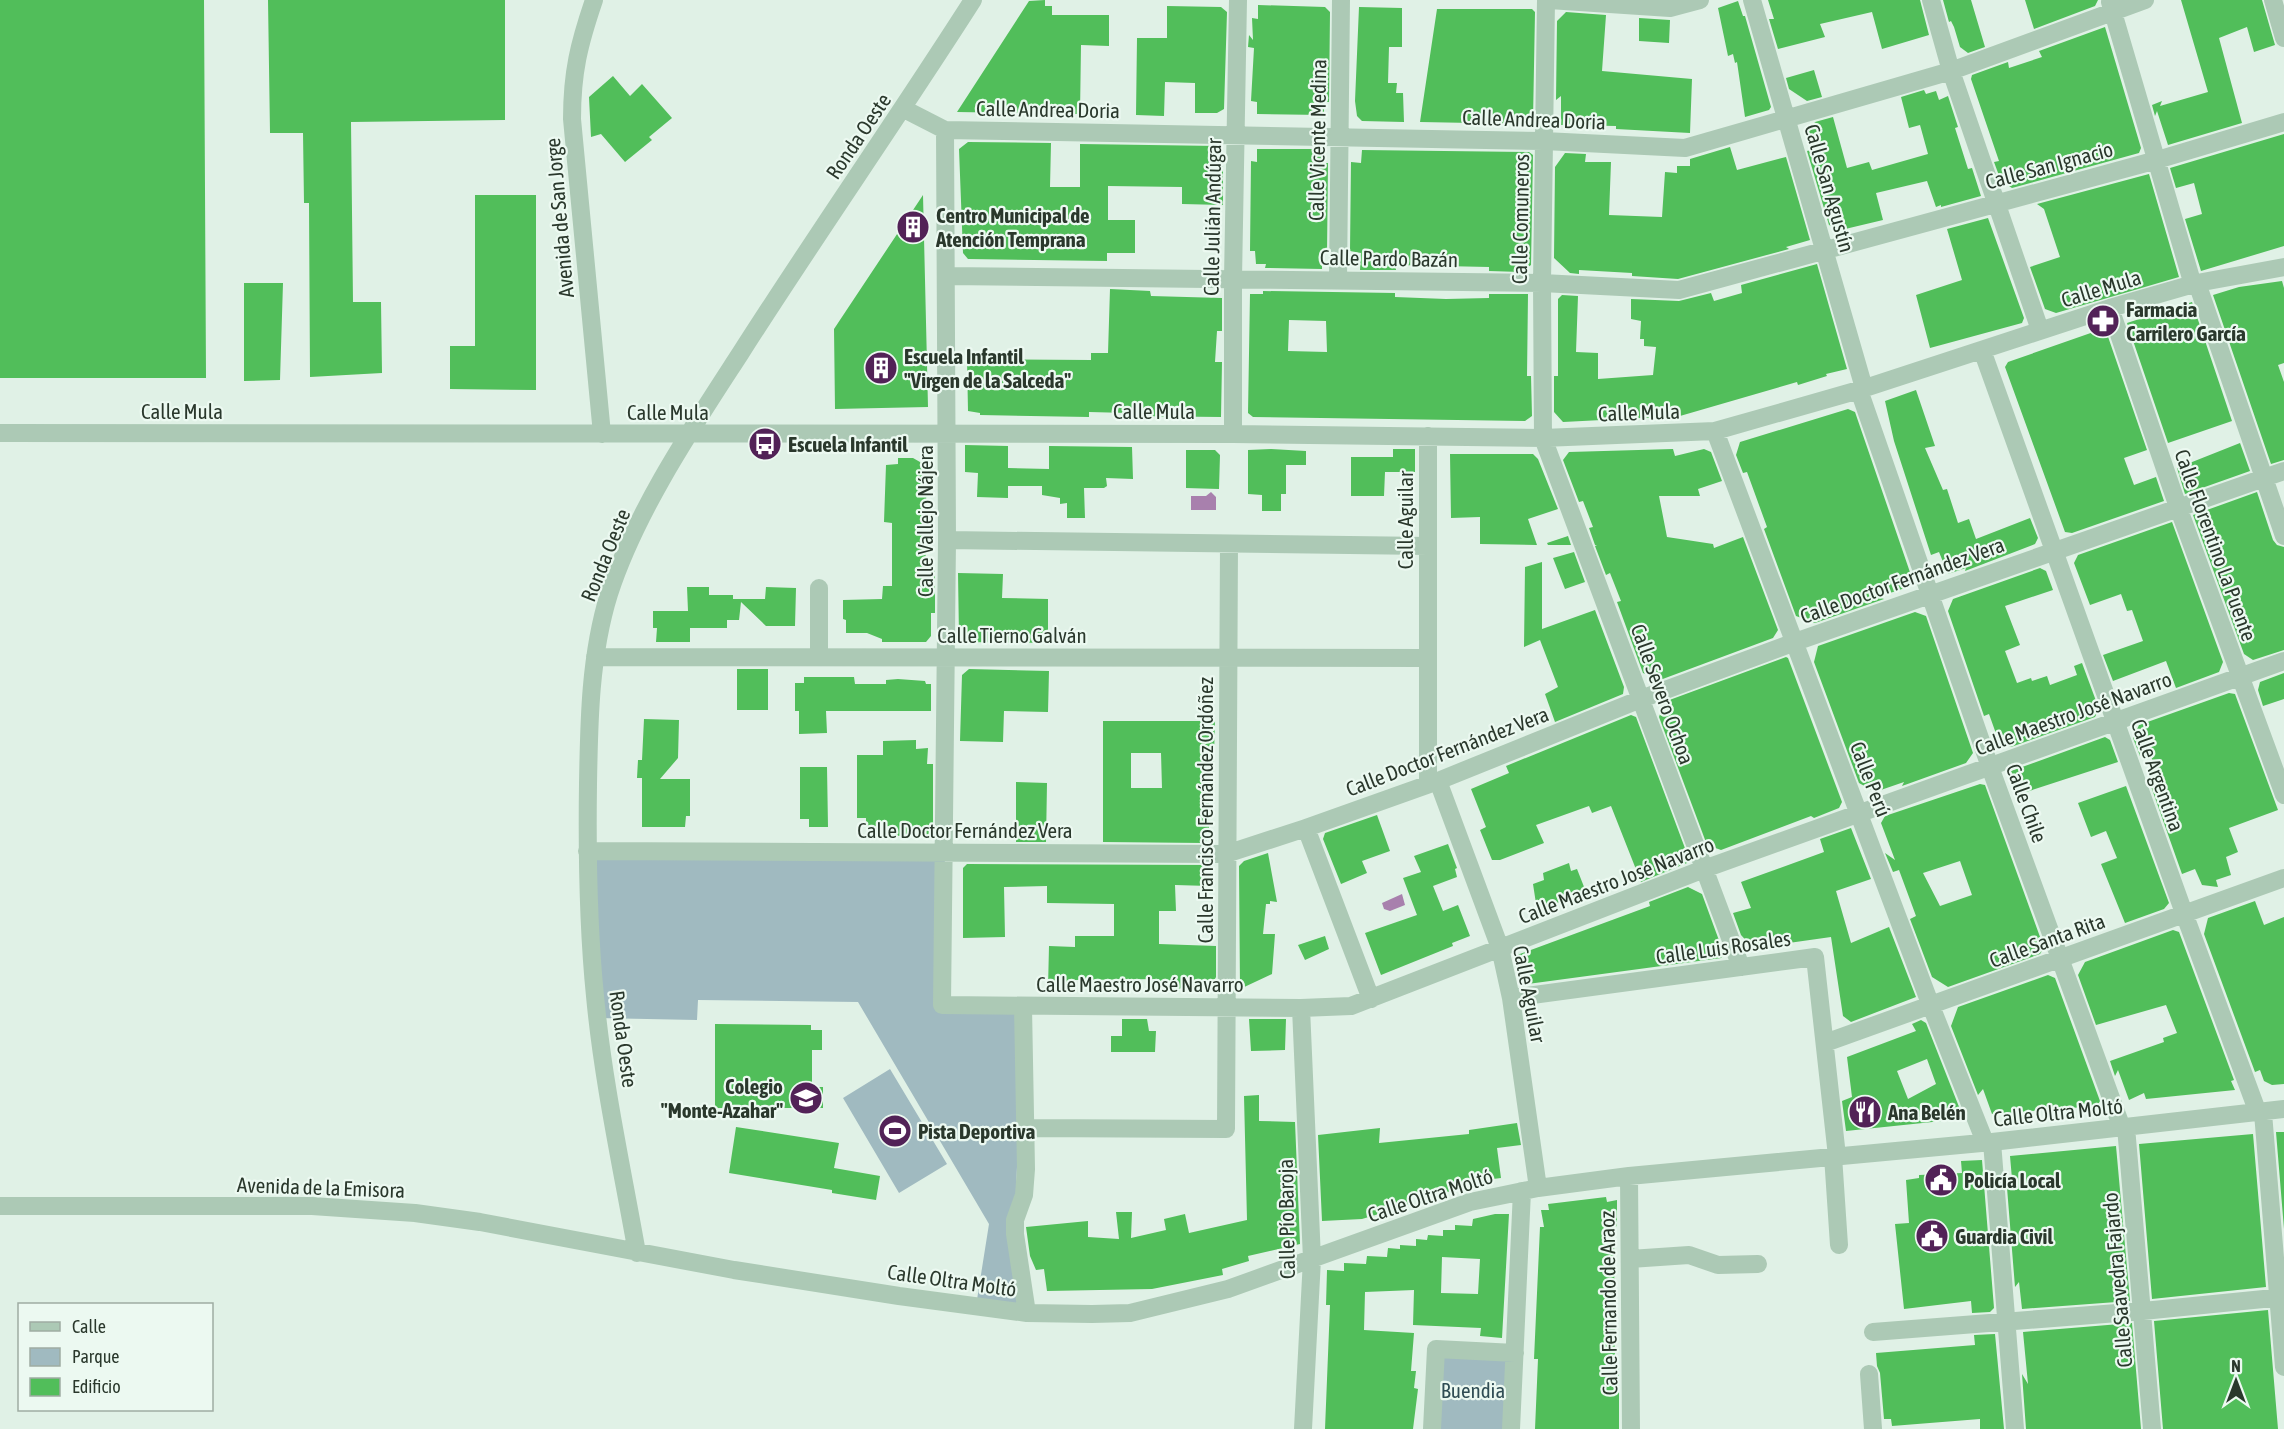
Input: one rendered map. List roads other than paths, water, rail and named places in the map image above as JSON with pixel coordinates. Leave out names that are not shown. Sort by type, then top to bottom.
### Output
[{"type":"street","name":"Avenida de San Jorge","points":[[594,0],[576,54],[572,87],[572,119],[602,434]]},
{"type":"street","name":"Ronda Oeste","points":[[637,1253],[595,1000],[589,925],[588,740],[595,657],[609,595],[634,536],[688,434],[800,261],[904,109],[973,0]]},
{"type":"street","name":"Calle Julián Andúgar","points":[[1233,434],[1238,0]]},
{"type":"street","name":"Calle Vicente Medina","points":[[1338,280],[1341,0]]},
{"type":"street","points":[[1547,0],[1671,8],[1700,0]]},
{"type":"street","name":"Calle Comuneros","points":[[1543,438],[1542,282],[1547,0]]},
{"type":"street","name":"Calle San Agustín","points":[[1752,0],[1825,251],[1862,389]]},
{"type":"street","points":[[1931,0],[1951,71],[2040,330]]},
{"type":"street","name":"Calle Andrea Doria","points":[[904,109],[945,130],[1544,141],[1685,148],[1951,71],[2111,6],[2145,0]]},
{"type":"street","points":[[2273,0],[2284,38]]},
{"type":"street","points":[[2111,6],[2195,284],[2284,536]]},
{"type":"street","name":"Calle San Ignacio","points":[[1825,251],[2157,160],[2284,122]]},
{"type":"street","name":"Calle Vallejo Nájera","points":[[942,1005],[948,540],[945,130]]},
{"type":"street","name":"Calle Pardo Bazán","points":[[946,276],[1542,282],[1679,290],[1825,251]]},
{"type":"street","name":"Calle Mula","points":[[0,433],[1233,434],[1543,438],[1715,431],[1862,389],[2110,308],[2195,284],[2284,267]]},
{"type":"street","name":"Calle Florentino La Puente","points":[[2110,308],[2178,507],[2284,795]]},
{"type":"street","name":"Calle Argentina","points":[[1982,350],[2184,913],[2260,1113],[2282,1297],[2284,1367]]},
{"type":"street","name":"Calle Chile","points":[[1862,389],[1929,595],[1990,767],[2124,1127]]},
{"type":"street","name":"Calle Perú","points":[[1715,431],[1931,1006],[1988,1142],[2014,1429]]},
{"type":"street","name":"Calle Aguilar","points":[[1428,436],[1428,658],[1433,782],[1500,948],[1511,998],[1530,1190],[1515,1353],[1511,1429]]},
{"type":"street","name":"Calle Severo Ochoa","points":[[1543,438],[1741,967]]},
{"type":"street","name":"Calle Doctor Fernández Vera","points":[[587,851],[1226,854],[1433,782],[1641,699],[1795,642],[2284,471]]},
{"type":"street","points":[[948,540],[1428,546]]},
{"type":"street","name":"Calle Francisco Fernández Ordóñez","points":[[1025,1128],[1226,1129],[1229,544]]},
{"type":"street","points":[[819,588],[819,657]]},
{"type":"street","name":"Calle Tierno Galván","points":[[595,657],[1428,658]]},
{"type":"street","name":"Calle Maestro José Navarro","points":[[942,1005],[1301,1008],[1351,1006],[1704,869],[2284,661]]},
{"type":"street","points":[[1306,828],[1371,999]]},
{"type":"street","name":"Calle Santa Rita","points":[[1825,1043],[2284,878]]},
{"type":"street","name":"Calle Luis Rosales","points":[[1511,998],[1815,957],[1835,1156],[1839,1245]]},
{"type":"street","points":[[1023,1007],[1024,1195],[1015,1220],[1015,1234],[1027,1313]]},
{"type":"street","name":"Calle Pío Baroja","points":[[1301,1008],[1312,1259],[1303,1429]]},
{"type":"street","name":"Calle Oltra Moltó","points":[[637,1253],[899,1296],[1027,1313],[1130,1313],[1228,1288],[1470,1202],[1530,1190],[1629,1176],[1988,1142],[2284,1109]]},
{"type":"street","name":"Calle Saavedra Fajardo","points":[[2124,1127],[2143,1311],[2152,1429]]},
{"type":"street","name":"Calle Fernando de Araoz","points":[[1629,1176],[1631,1429]]},
{"type":"street","name":"Avenida de la Emisora","points":[[0,1206],[312,1206],[415,1213],[480,1222],[637,1253]]},
{"type":"street","points":[[1630,1259],[1689,1256],[1718,1265],[1758,1264]]},
{"type":"street","points":[[1873,1332],[2143,1311],[2282,1297]]},
{"type":"street","points":[[1432,1429],[1436,1349],[1515,1353]]},
{"type":"street","points":[[1869,1374],[1873,1429]]},
{"type":"place","name":"Centro Municipal de Atención Temprana","points":[[913,227]]},
{"type":"place","name":"Farmacia Carrilero García","points":[[2103,321]]},
{"type":"place","name":"Escuela Infantil \"Virgen de la Salceda\"","points":[[881,368]]},
{"type":"place","name":"Escuela Infantil","points":[[765,444]]},
{"type":"place","name":"Colegio \"Monte-Azahar\"","points":[[806,1098]]},
{"type":"place","name":"Ana Belén","points":[[1865,1112]]},
{"type":"place","name":"Pista Deportiva","points":[[895,1131]]},
{"type":"place","name":"Policía Local","points":[[1941,1180]]},
{"type":"place","name":"Guardia Civil","points":[[1932,1236]]},
{"type":"park label","name":"Buendia","points":[[1473,1390]]}]
